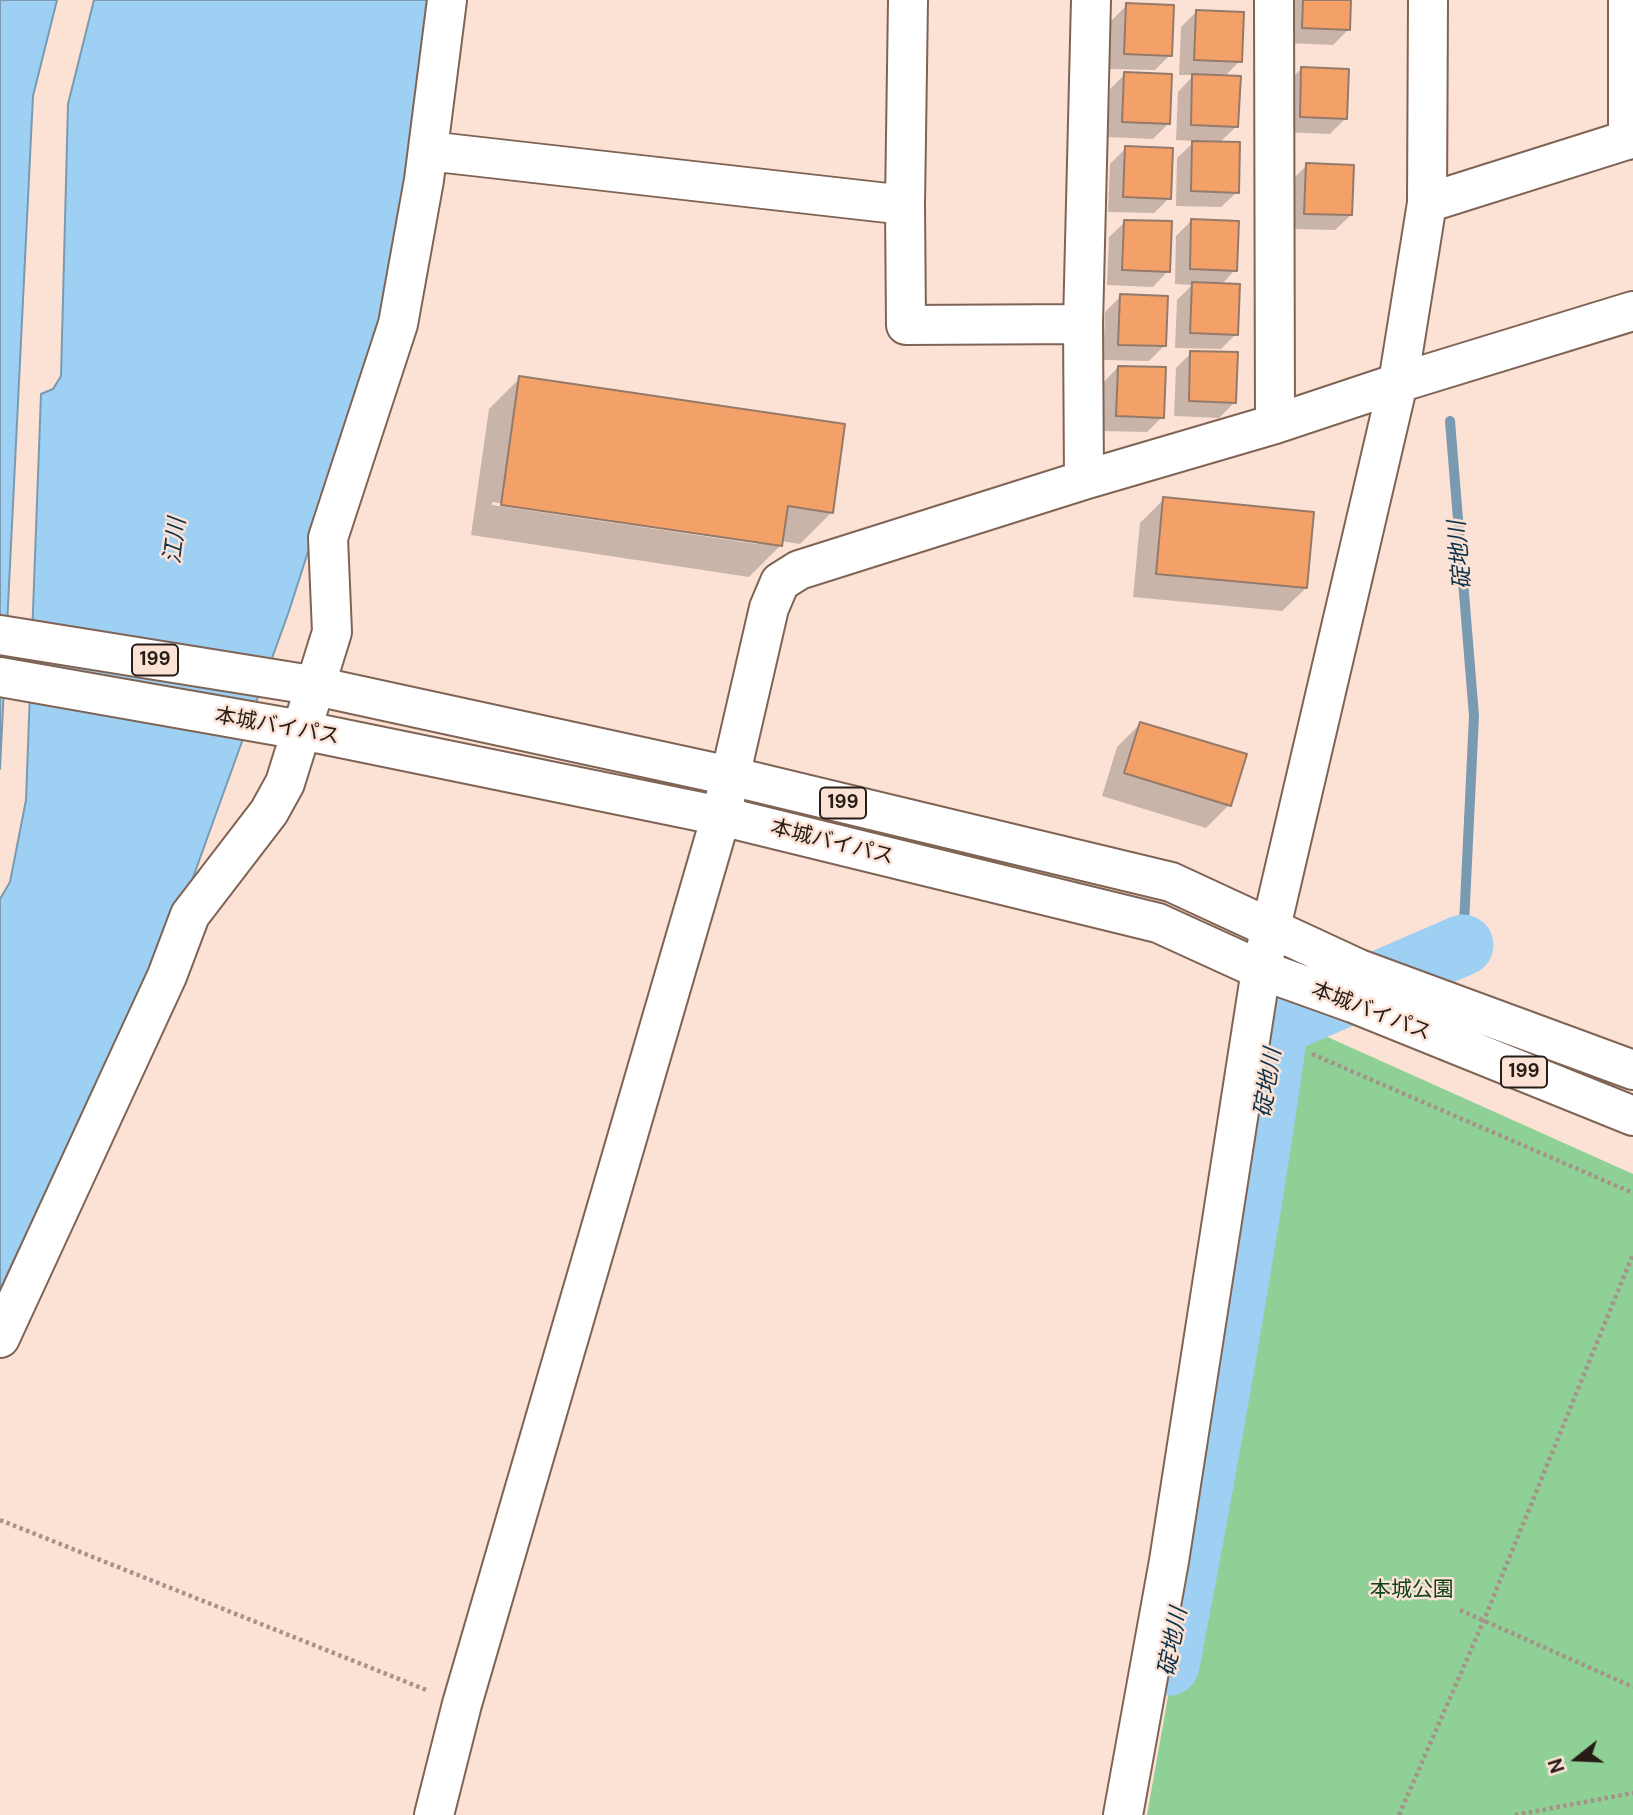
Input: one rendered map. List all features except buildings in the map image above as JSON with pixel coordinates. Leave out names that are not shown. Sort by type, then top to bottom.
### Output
[{"type":"main road","points":[[0,1338],[156,1000],[190,915],[269,812],[285,783],[332,632],[328,538],[398,324],[428,151],[447,0]]},
{"type":"main road","points":[[908,0],[906,325],[1083,324]]},
{"type":"main road","points":[[1084,480],[1083,324],[1091,0]]},
{"type":"main road","points":[[1274,0],[1275,424]]},
{"type":"main road","points":[[1123,1815],[1169,1561],[1261,970],[1273,928],[1398,383],[1427,202],[1428,0]]},
{"type":"main road","points":[[1427,202],[1630,139],[1628,0]]},
{"type":"main road","points":[[428,151],[905,205]]},
{"type":"main road","points":[[434,1815],[462,1704],[720,816],[769,608],[780,582],[799,570],[1633,311]]},
{"type":"main road","name":"本城バイパス","points":[[0,635],[313,686],[730,776],[1171,881],[1359,969],[1420,1011],[1633,1116]]},
{"type":"main road","name":"本城バイパス","points":[[0,677],[301,730],[720,816],[1158,923],[1261,970],[1633,1070]]},
{"type":"path","points":[[1312,1054],[1633,1194]]},
{"type":"path","points":[[1399,1815],[1484,1620],[1633,1254]]},
{"type":"path","points":[[0,1520],[462,1704]]},
{"type":"path","points":[[1460,1609],[1633,1687]]},
{"type":"path","points":[[1516,1815],[1633,1793]]},
{"type":"green space","name":"本城公園","points":[[1303,1026],[1633,1174],[1633,1815],[1147,1815],[1284,1042]]},
{"type":"water","points":[[0,0],[57,0],[33,96],[0,769]]},
{"type":"water","name":"江川","points":[[94,0],[430,0],[393,287],[289,611],[186,897],[0,1307],[0,899],[10,882],[26,800],[41,394],[53,389],[61,376],[68,104]]},
{"type":"waterway","name":"碇地川","points":[[1450,421],[1474,716],[1463,945]]},
{"type":"waterway","name":"碇地川","points":[[1169,1665],[1228,1346],[1278,1025],[1463,945]]}]
